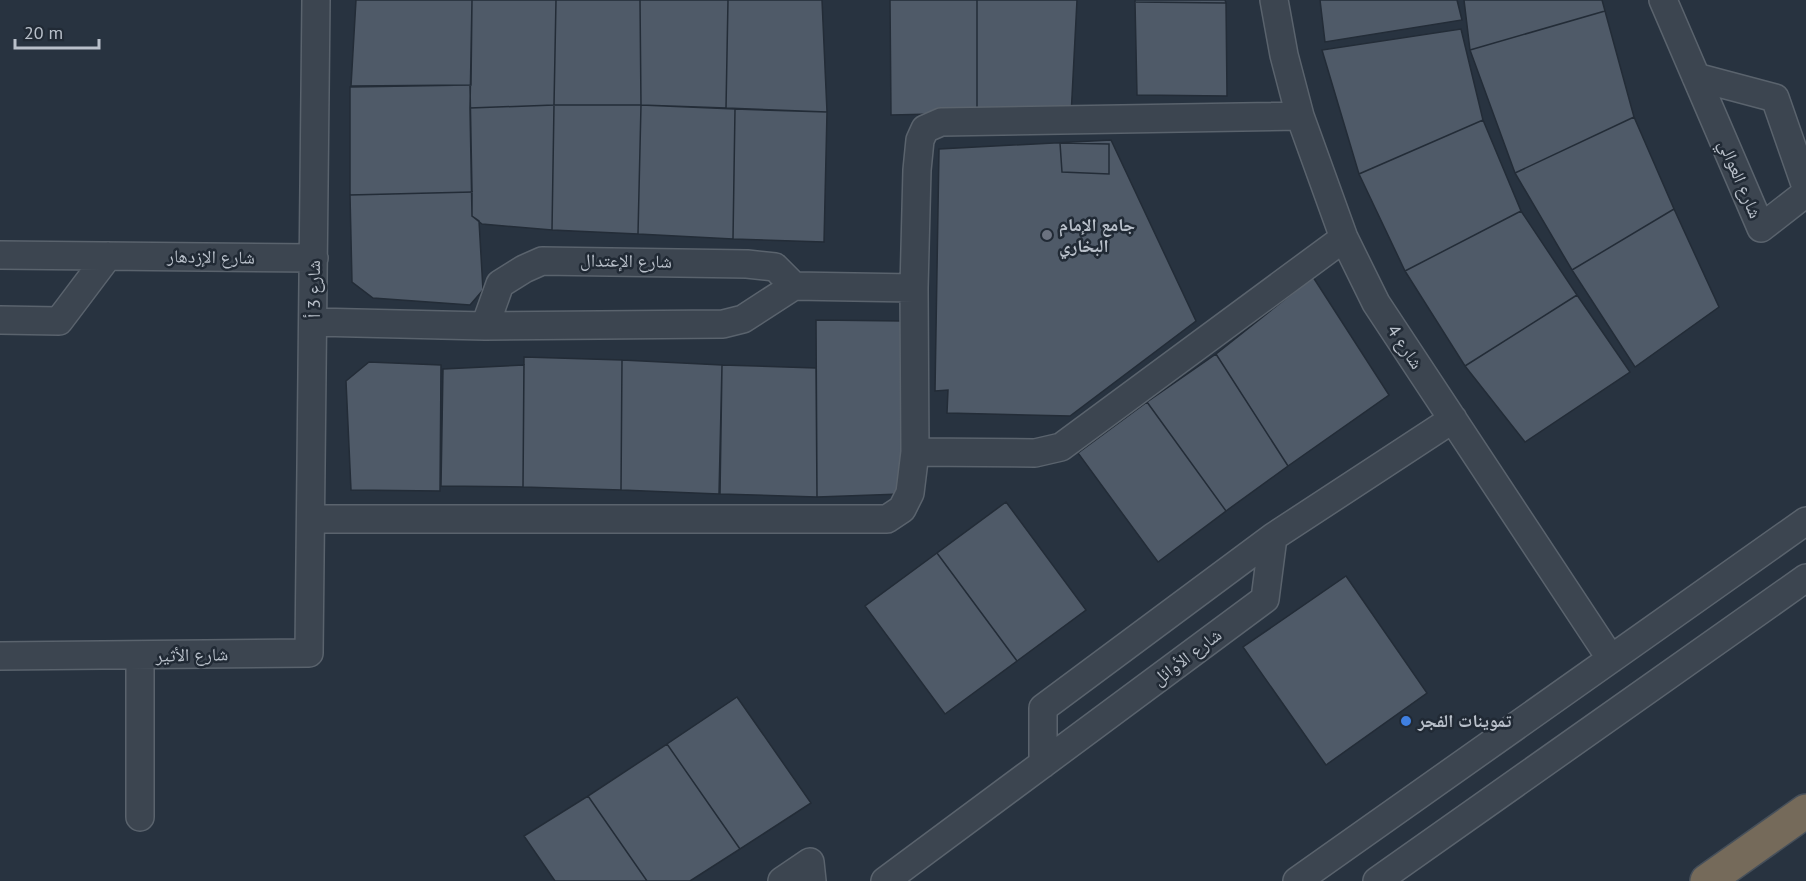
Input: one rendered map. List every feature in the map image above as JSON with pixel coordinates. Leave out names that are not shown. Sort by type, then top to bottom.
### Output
[{"type":"highway","points":[[1707,881],[1806,811]]},
{"type":"street","name":"شارع 3 أ","points":[[311,578],[316,0]]},
{"type":"street","name":"شارع 4","points":[[1275,0],[1284,55],[1300,116],[1344,238],[1376,303],[1611,659]]},
{"type":"street","name":"شارع العوالي","points":[[1663,0],[1761,228],[1806,193]]},
{"type":"street","points":[[1696,77],[1775,98],[1806,187]]},
{"type":"street","points":[[312,519],[887,519],[902,509],[910,493],[915,452],[914,288],[917,170],[920,140],[925,129],[941,122],[1300,116]]},
{"type":"street","points":[[915,452],[1035,453],[1061,447],[1344,238]]},
{"type":"street","name":"شارع الإزدهار","points":[[0,255],[314,258]]},
{"type":"street","points":[[0,320],[59,321],[108,256]]},
{"type":"street","name":"شارع الإعتدال","points":[[484,326],[500,284],[542,261],[747,264],[775,267],[794,286]]},
{"type":"street","points":[[314,322],[484,326],[723,324],[743,319],[794,286],[914,288]]},
{"type":"street","points":[[1043,764],[1043,708],[1273,537],[1453,419]]},
{"type":"street","points":[[1296,881],[1806,521]]},
{"type":"street","name":"شارع الأوائل","points":[[885,881],[1265,599],[1273,537]]},
{"type":"street","name":"شارع الأثير","points":[[0,656],[309,653],[311,578]]},
{"type":"street","points":[[1377,881],[1806,579]]},
{"type":"street","points":[[140,656],[140,817]]},
{"type":"street","points":[[782,881],[810,861],[812,881]]},
{"type":"building","points":[[356,0],[472,0],[471,85],[351,86]]},
{"type":"building","points":[[472,0],[556,0],[554,105],[470,108]]},
{"type":"building","points":[[556,0],[640,0],[641,105],[554,105]]},
{"type":"building","points":[[640,0],[728,0],[726,108],[641,105]]},
{"type":"building","points":[[728,0],[822,0],[827,112],[726,108]]},
{"type":"building","points":[[890,0],[977,0],[977,113],[891,115]]},
{"type":"building","points":[[977,0],[1077,0],[1071,116],[977,113]]},
{"type":"building","points":[[1135,0],[1225,0],[1226,3],[1135,2]]},
{"type":"building","points":[[1320,0],[1457,0],[1462,20],[1325,42]]},
{"type":"building","points":[[1464,0],[1602,0],[1605,11],[1470,50]]},
{"type":"building","points":[[1135,2],[1226,3],[1227,96],[1137,95]]},
{"type":"building","points":[[1605,11],[1634,117],[1515,173],[1470,50]]},
{"type":"building","points":[[1461,29],[1483,120],[1359,174],[1322,50]]},
{"type":"building","points":[[470,85],[472,192],[350,195],[350,87]]},
{"type":"building","points":[[554,105],[641,105],[638,234],[552,230]]},
{"type":"building","points":[[554,105],[552,230],[482,224],[472,216],[470,108]]},
{"type":"building","points":[[641,105],[735,109],[733,239],[638,234]]},
{"type":"building","points":[[735,109],[827,112],[824,242],[733,239]]},
{"type":"building","points":[[1634,117],[1674,209],[1572,270],[1515,173]]},
{"type":"building","points":[[1483,120],[1521,211],[1405,271],[1359,174]]},
{"type":"building","name":"جامع الإمام البخاري","points":[[1111,140],[1196,321],[1070,416],[947,413],[948,390],[935,391],[939,149]]},
{"type":"building","points":[[1060,143],[1109,144],[1109,174],[1062,172]]},
{"type":"building","points":[[472,192],[472,216],[479,221],[483,290],[470,305],[373,298],[352,282],[350,195]]},
{"type":"building","points":[[1674,209],[1719,307],[1635,367],[1572,270]]},
{"type":"building","points":[[1521,211],[1577,295],[1465,366],[1405,271]]},
{"type":"building","points":[[1313,277],[1389,395],[1288,466],[1216,354]]},
{"type":"building","points":[[1577,295],[1630,372],[1525,442],[1465,366]]},
{"type":"building","points":[[816,320],[904,321],[901,494],[817,497]]},
{"type":"building","points":[[1216,354],[1288,466],[1226,511],[1147,402]]},
{"type":"building","points":[[524,357],[622,360],[621,490],[523,487]]},
{"type":"building","points":[[622,360],[722,365],[719,494],[621,490]]},
{"type":"building","points":[[369,362],[441,365],[440,491],[351,490],[346,381]]},
{"type":"building","points":[[524,365],[523,487],[441,486],[443,369]]},
{"type":"building","points":[[722,365],[816,368],[817,497],[720,494]]},
{"type":"building","points":[[1147,402],[1226,511],[1158,562],[1078,453]]},
{"type":"building","points":[[1006,502],[1086,610],[1017,661],[937,553]]},
{"type":"building","points":[[937,553],[1017,661],[945,714],[865,606]]},
{"type":"building","points":[[1346,576],[1427,693],[1326,765],[1243,647]]},
{"type":"building","points":[[737,697],[811,803],[740,849],[667,744]]},
{"type":"building","points":[[667,744],[740,849],[690,881],[647,881],[588,796]]},
{"type":"building","points":[[588,796],[647,881],[555,881],[524,836]]},
{"type":"place","name":"جامع الإمام البخاري","points":[[1047,235]]},
{"type":"place","name":"تموينات الفجر","points":[[1406,721]]}]
